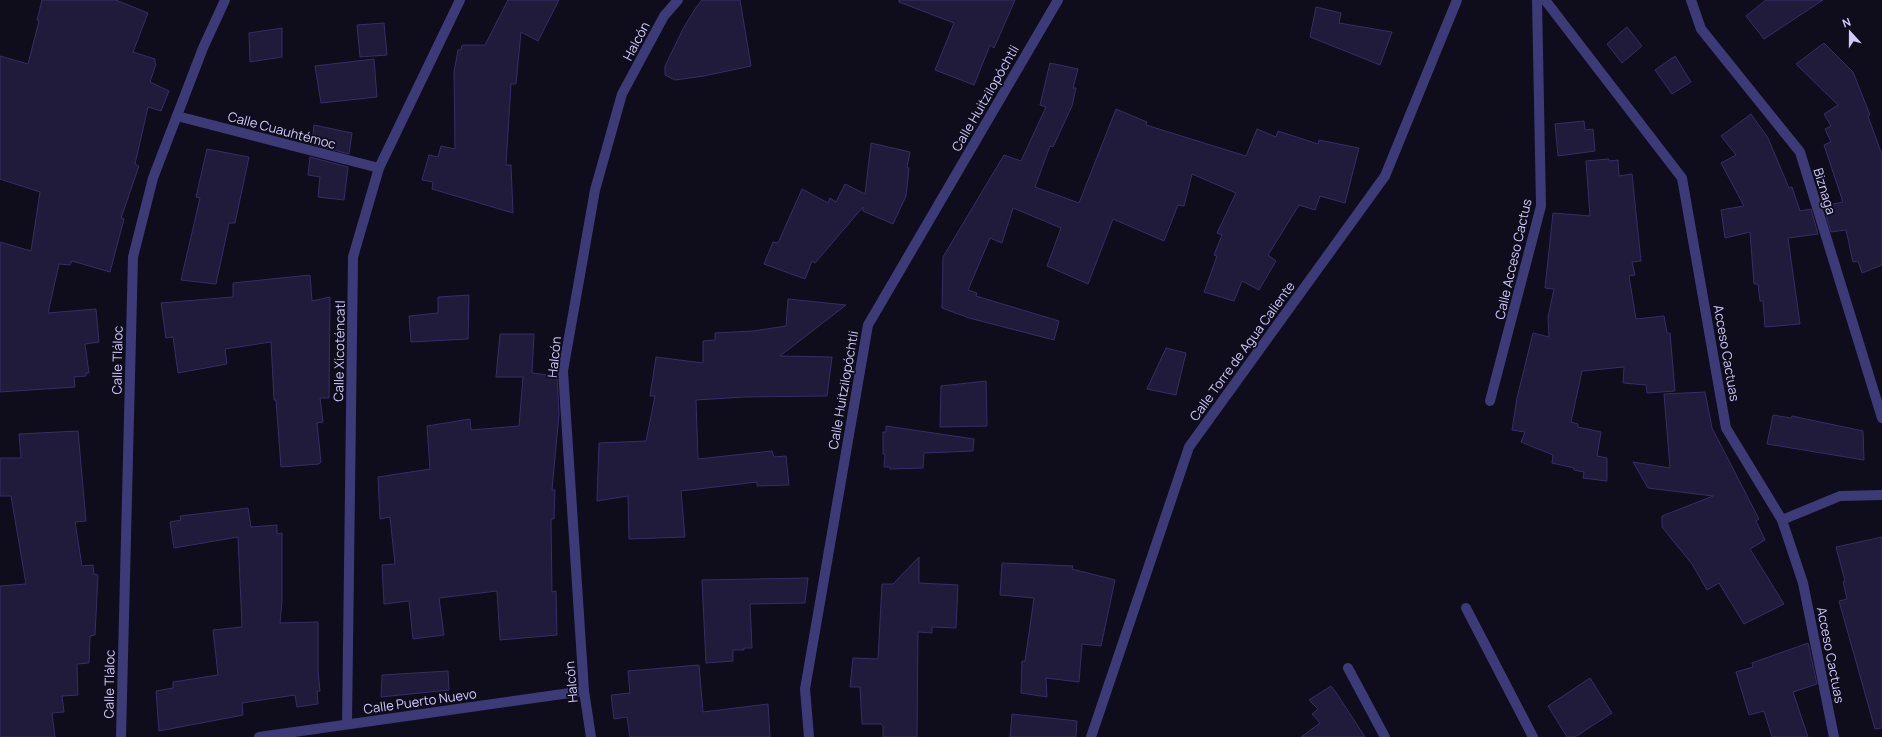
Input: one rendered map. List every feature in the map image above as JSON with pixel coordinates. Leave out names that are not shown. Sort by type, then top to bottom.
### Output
[{"type":"street","name":"Calle Tláloc","points":[[121,737],[133,257],[153,178],[203,48],[225,0]]},
{"type":"street","name":"Calle Xicoténcatl","points":[[347,724],[353,257],[379,168],[460,0]]},
{"type":"street","name":"Halcón","points":[[591,737],[584,691],[563,370],[595,190],[622,94],[664,16],[678,0]]},
{"type":"street","name":"Calle Huitzilopóchtli","points":[[810,737],[804,689],[868,325],[1058,0]]},
{"type":"street","name":"Calle Torre de Agua Caliente","points":[[1091,737],[1189,447],[1385,176],[1457,0]]},
{"type":"street","name":"Calle Acceso Cactus","points":[[1490,401],[1541,206],[1537,0]]},
{"type":"street","name":"Acceso Cactuas","points":[[1546,0],[1682,178],[1726,428],[1782,520],[1803,583],[1834,737]]},
{"type":"street","name":"Biznaga","points":[[1691,0],[1701,29],[1800,152],[1882,418]]},
{"type":"street","name":"Calle Cuauhtémoc","points":[[177,116],[379,168]]},
{"type":"street","points":[[1782,520],[1840,496],[1882,495]]},
{"type":"street","points":[[1466,608],[1533,737]]},
{"type":"street","points":[[1348,668],[1385,737]]},
{"type":"street","name":"Calle Puerto Nuevo","points":[[259,737],[584,691]]},
{"type":"building","points":[[42,0],[116,0],[148,13],[133,52],[155,59],[156,64],[150,82],[169,91],[161,111],[148,107],[135,164],[139,166],[121,218],[124,219],[110,272],[72,261],[70,265],[59,264],[48,313],[96,309],[99,342],[85,344],[89,373],[86,373],[86,376],[74,377],[75,387],[0,392],[0,242],[31,251],[40,192],[0,179],[0,56],[28,64],[39,21],[37,20]]},
{"type":"building","points":[[508,0],[559,0],[538,41],[521,32],[516,84],[511,84],[506,165],[511,165],[513,213],[432,189],[433,182],[422,180],[429,155],[438,157],[441,146],[455,149],[454,72],[458,50],[461,50],[462,45],[485,45]]},
{"type":"building","points":[[702,0],[740,0],[751,66],[704,76],[675,80],[665,75],[665,66],[683,29]]},
{"type":"building","points":[[899,0],[1015,0],[994,48],[990,45],[974,85],[935,70],[954,23],[899,2]]},
{"type":"building","points":[[1766,0],[1823,0],[1764,39],[1746,16]]},
{"type":"building","points":[[1316,7],[1341,13],[1339,23],[1392,32],[1380,65],[1310,37]]},
{"type":"building","points":[[384,23],[387,55],[360,57],[357,25]]},
{"type":"building","points":[[1627,27],[1642,46],[1622,63],[1607,44]]},
{"type":"building","points":[[282,28],[282,57],[250,62],[249,33]]},
{"type":"building","points":[[1824,43],[1853,72],[1870,115],[1868,116],[1882,155],[1882,265],[1862,273],[1858,261],[1853,262],[1846,230],[1831,232],[1823,206],[1843,202],[1824,145],[1831,142],[1825,129],[1831,126],[1824,114],[1838,105],[1796,64]]},
{"type":"building","points":[[1675,56],[1691,82],[1672,94],[1655,70]]},
{"type":"building","points":[[374,59],[377,97],[321,103],[315,66]]},
{"type":"building","points":[[1050,63],[1078,69],[1073,88],[1076,88],[1072,106],[1053,147],[1050,146],[1035,187],[1079,203],[1116,109],[1147,122],[1146,125],[1246,156],[1257,129],[1276,137],[1278,131],[1318,144],[1319,140],[1359,148],[1345,203],[1320,196],[1315,210],[1299,205],[1268,255],[1276,261],[1259,290],[1242,281],[1234,301],[1204,292],[1217,256],[1214,255],[1222,235],[1217,233],[1236,193],[1192,174],[1184,206],[1178,205],[1164,241],[1113,219],[1088,284],[1047,266],[1061,228],[1013,208],[1002,243],[990,238],[968,290],[977,293],[976,296],[1059,321],[1054,340],[969,318],[942,308],[943,257],[1004,155],[1021,161],[1046,107],[1040,105]]},
{"type":"building","points":[[1751,114],[1768,138],[1789,188],[1792,187],[1800,211],[1811,209],[1818,234],[1788,238],[1800,324],[1765,327],[1763,301],[1760,301],[1758,284],[1754,284],[1750,232],[1725,238],[1721,210],[1744,206],[1721,163],[1736,155],[1721,136]]},
{"type":"building","points":[[1584,121],[1585,130],[1593,129],[1595,151],[1558,156],[1555,124]]},
{"type":"building","points":[[314,125],[352,133],[349,154],[312,144]]},
{"type":"building","points":[[871,143],[910,152],[907,167],[909,168],[906,196],[893,224],[863,211],[863,207],[815,263],[812,261],[805,279],[764,264],[773,242],[778,243],[802,189],[828,203],[830,198],[836,202],[845,184],[865,194]]},
{"type":"building","points":[[207,149],[249,157],[235,223],[229,223],[216,284],[181,280],[200,198],[196,197]]},
{"type":"building","points":[[310,157],[348,167],[344,200],[318,197],[320,177],[308,175]]},
{"type":"building","points":[[1609,159],[1609,161],[1618,160],[1619,176],[1632,174],[1641,261],[1632,262],[1635,275],[1629,276],[1636,319],[1664,316],[1667,333],[1670,333],[1675,391],[1647,393],[1646,385],[1623,383],[1624,367],[1582,371],[1571,422],[1578,424],[1578,427],[1601,432],[1597,456],[1607,458],[1607,481],[1583,478],[1584,472],[1552,463],[1553,455],[1521,442],[1525,432],[1512,430],[1517,398],[1533,333],[1549,337],[1548,317],[1554,289],[1545,288],[1553,213],[1590,216],[1586,161]]},
{"type":"building","points":[[310,275],[312,301],[330,297],[329,398],[320,398],[323,422],[317,423],[321,462],[319,464],[281,467],[276,400],[274,400],[271,342],[225,349],[227,364],[178,373],[173,337],[166,338],[161,303],[233,297],[233,283]]},
{"type":"building","points":[[469,295],[468,339],[411,342],[409,316],[438,313],[438,297]]},
{"type":"building","points":[[788,299],[846,305],[780,356],[832,357],[827,396],[744,397],[696,400],[698,459],[772,451],[774,457],[786,456],[789,485],[757,486],[757,482],[681,491],[685,537],[629,539],[628,496],[597,501],[599,443],[646,441],[655,396],[650,396],[656,357],[703,363],[703,341],[715,340],[715,333],[753,331],[786,326]]},
{"type":"building","points":[[500,334],[534,334],[532,373],[557,376],[559,414],[552,490],[555,490],[554,519],[551,519],[552,592],[556,591],[557,635],[500,640],[497,591],[439,598],[444,635],[413,639],[409,601],[384,604],[382,565],[395,564],[390,517],[380,519],[378,477],[430,469],[427,426],[470,419],[471,430],[519,426],[523,377],[496,377]]},
{"type":"building","points":[[1166,348],[1186,353],[1176,395],[1147,389]]},
{"type":"building","points":[[986,381],[987,426],[940,427],[941,386]]},
{"type":"building","points":[[1705,392],[1712,428],[1759,519],[1756,521],[1765,540],[1750,549],[1784,604],[1744,624],[1719,583],[1707,590],[1692,564],[1662,527],[1662,516],[1713,496],[1648,488],[1633,462],[1670,468],[1664,394]]},
{"type":"building","points":[[1773,415],[1791,418],[1792,416],[1863,431],[1864,460],[1767,444]]},
{"type":"building","points":[[886,426],[974,439],[973,451],[924,453],[923,468],[890,469],[890,467],[884,467],[885,454],[883,454],[883,432],[886,432]]},
{"type":"building","points":[[78,431],[86,521],[75,522],[82,566],[93,565],[94,574],[98,575],[95,635],[90,636],[89,663],[77,664],[78,695],[62,696],[64,712],[52,713],[55,737],[0,737],[0,586],[26,584],[11,496],[0,496],[0,458],[21,458],[19,434]]},
{"type":"building","points":[[248,508],[251,527],[277,525],[277,534],[282,533],[282,601],[280,623],[318,622],[318,670],[320,691],[317,691],[318,704],[297,707],[295,695],[242,703],[243,715],[159,731],[156,691],[173,688],[173,682],[218,675],[213,630],[242,627],[238,537],[174,548],[170,522],[181,520],[180,516]]},
{"type":"building","points":[[1882,537],[1882,728],[1875,729],[1839,601],[1847,599],[1843,582],[1845,581],[1836,547]]},
{"type":"building","points":[[919,557],[919,583],[958,585],[956,628],[932,627],[932,633],[918,632],[917,737],[883,737],[883,726],[881,724],[862,724],[860,687],[850,687],[853,658],[878,659],[882,584],[893,584]]},
{"type":"building","points":[[1002,563],[1073,566],[1072,569],[1115,580],[1101,646],[1082,644],[1079,682],[1046,678],[1047,697],[1021,693],[1022,661],[1025,661],[1034,598],[1000,595]]},
{"type":"building","points":[[808,578],[805,603],[750,604],[752,648],[733,650],[733,661],[706,663],[702,580]]},
{"type":"building","points":[[1808,643],[1817,684],[1793,692],[1808,737],[1772,737],[1764,711],[1749,715],[1736,672],[1753,667],[1752,663]]},
{"type":"building","points":[[699,665],[703,712],[768,704],[770,737],[630,737],[627,717],[614,719],[611,695],[630,693],[628,671]]},
{"type":"building","points":[[448,671],[449,690],[381,697],[382,675]]},
{"type":"building","points":[[1590,678],[1612,713],[1575,737],[1567,737],[1548,706]]},
{"type":"building","points":[[1331,686],[1365,737],[1301,737],[1320,723],[1312,714],[1318,709],[1309,700]]},
{"type":"building","points":[[1012,714],[1077,721],[1076,737],[1010,737]]}]
